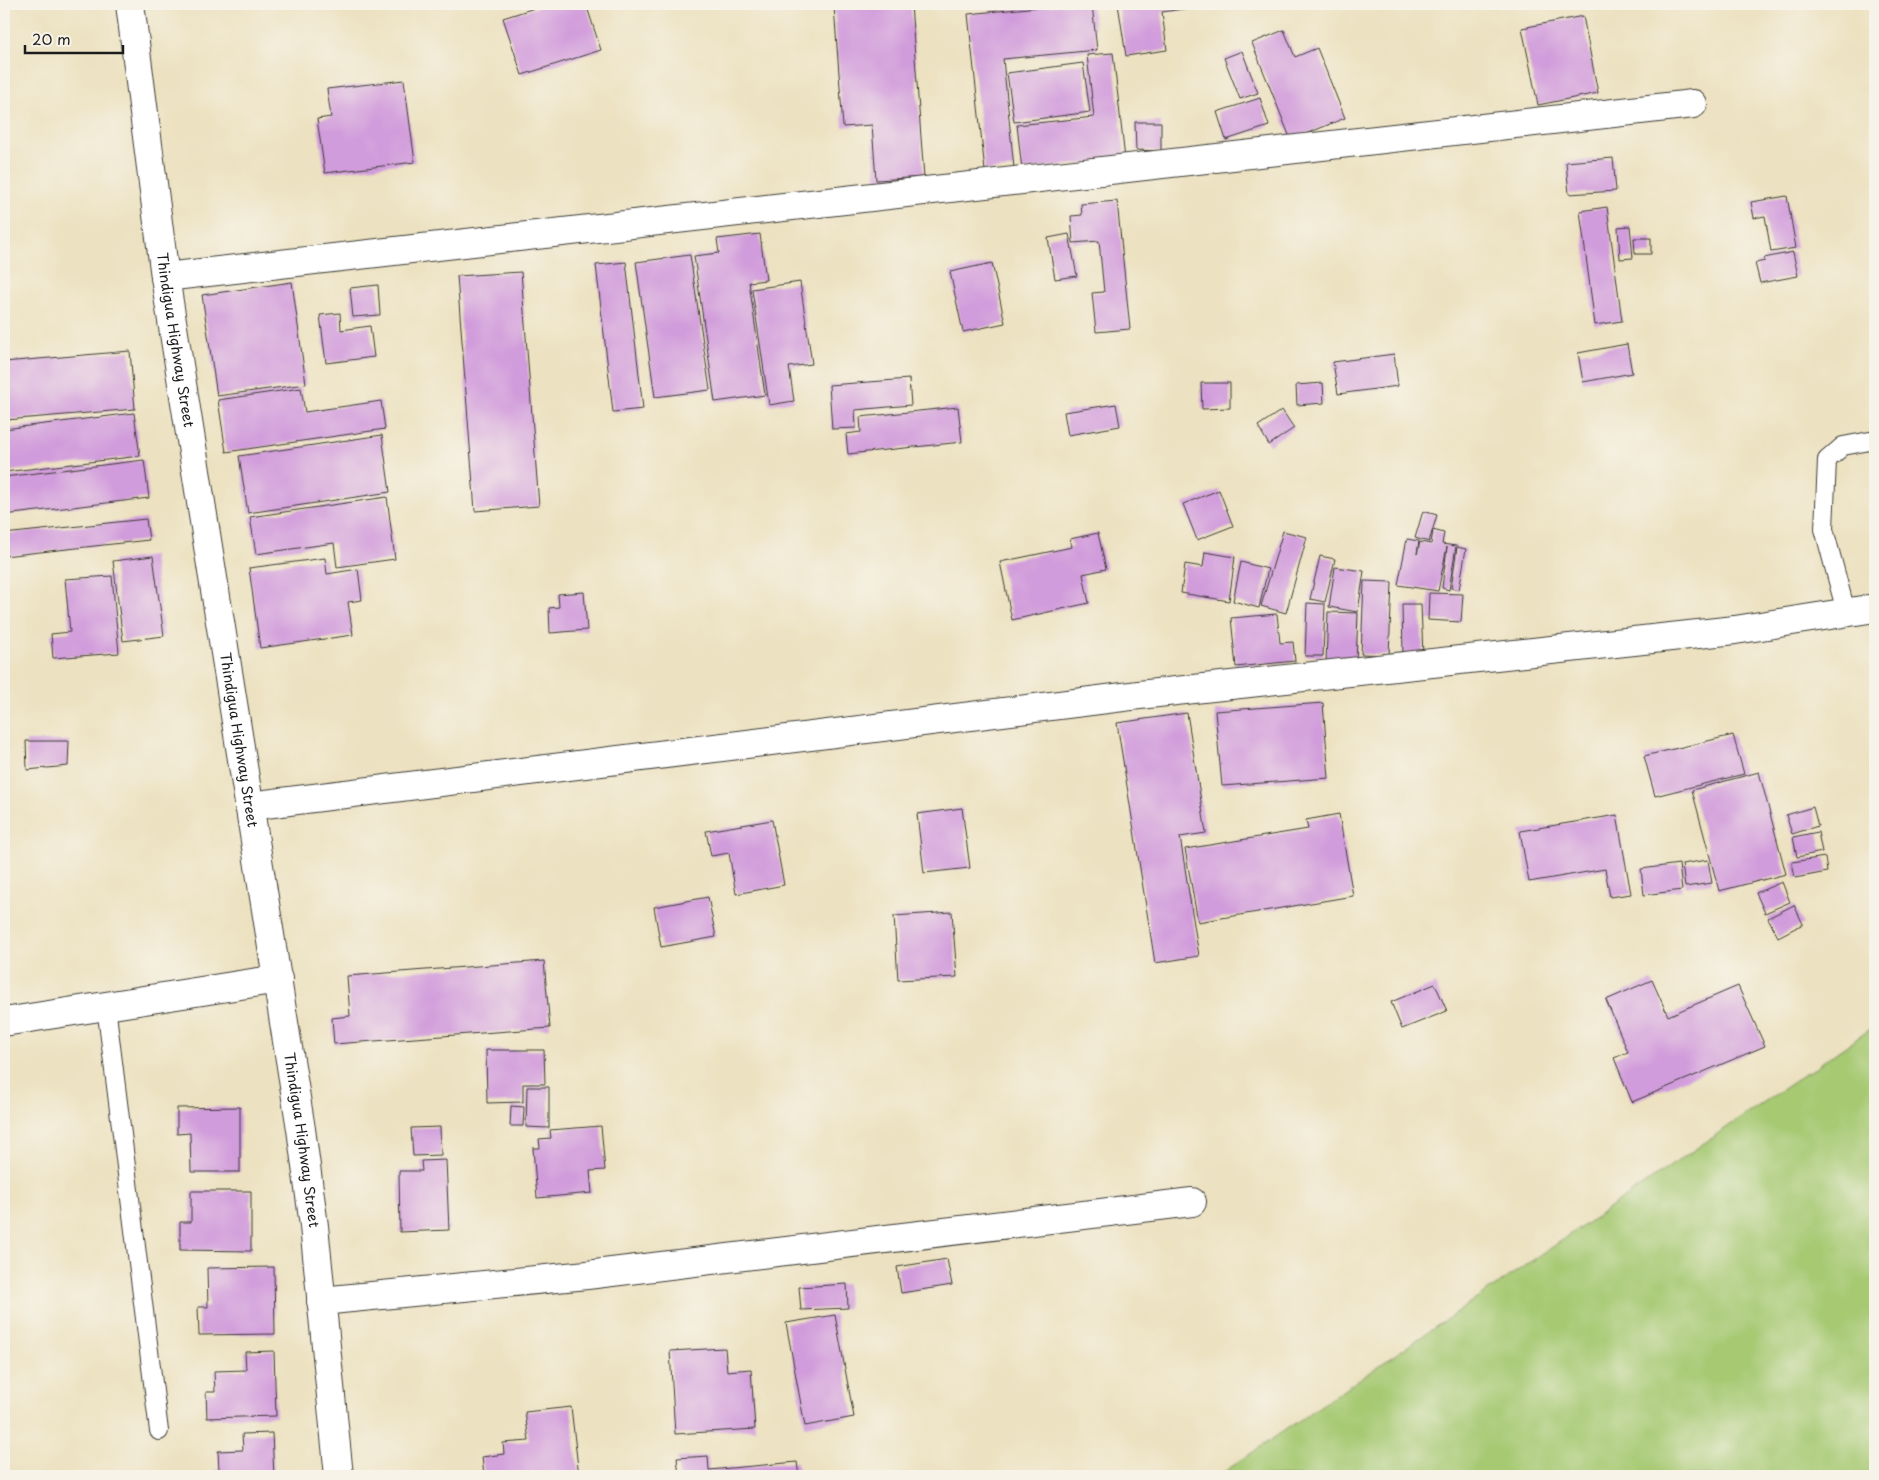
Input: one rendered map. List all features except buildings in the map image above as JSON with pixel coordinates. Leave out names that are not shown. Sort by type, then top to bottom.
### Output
[{"type":"street","name":"Thindigua Highway Street","points":[[130,4],[165,277],[278,979],[310,1197],[339,1476]]},
{"type":"street","points":[[165,277],[1693,104]]},
{"type":"street","points":[[249,806],[1129,696],[1735,630],[1875,608]]},
{"type":"street","points":[[4,1022],[278,979]]},
{"type":"street","points":[[321,1301],[587,1275],[1192,1202]]},
{"type":"lane","points":[[1846,612],[1824,529],[1827,460],[1843,446],[1875,440]]},
{"type":"lane","points":[[106,1006],[159,1431]]},
{"type":"green space","points":[[1875,1026],[1875,1476],[1218,1476]]}]
